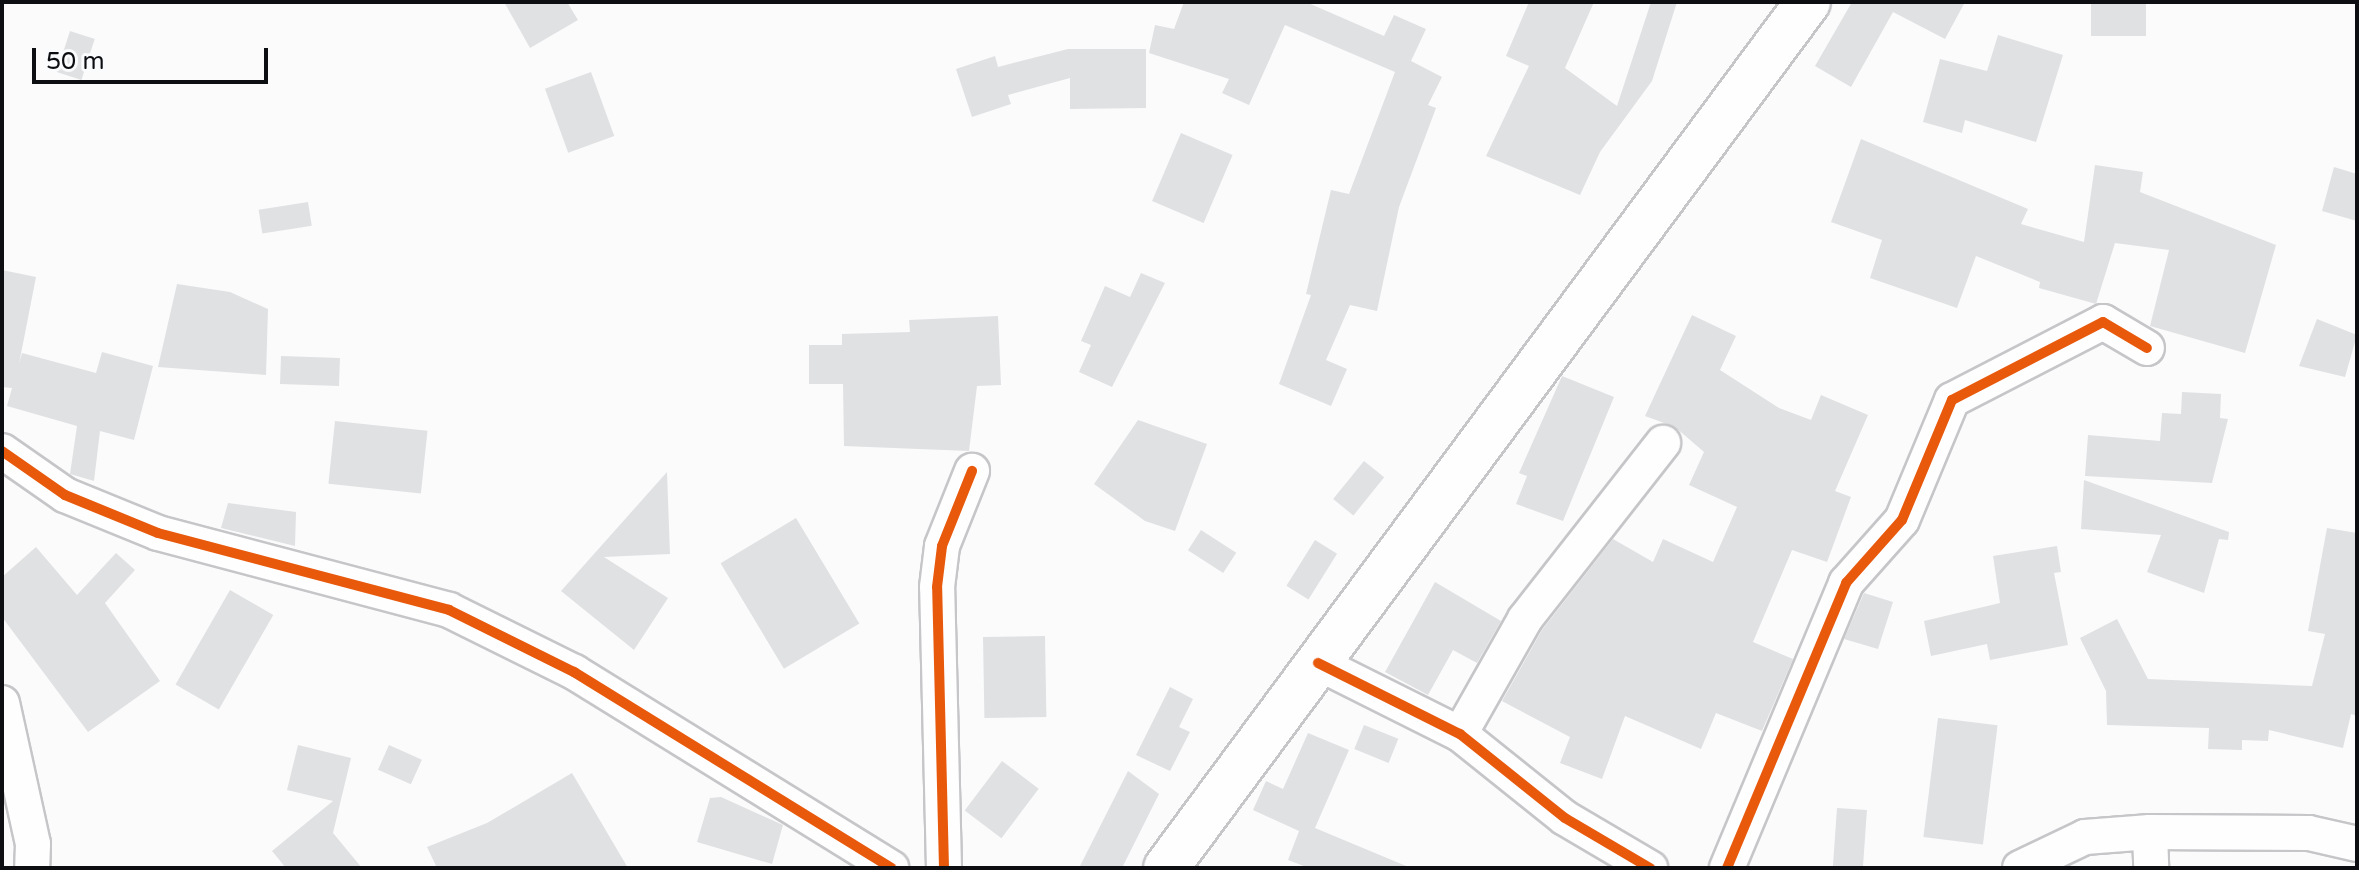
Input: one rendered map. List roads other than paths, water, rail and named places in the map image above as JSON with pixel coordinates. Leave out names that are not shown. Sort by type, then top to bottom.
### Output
[{"type":"main road","points":[[1166,868],[1808,2]]},
{"type":"street","points":[[1727,868],[1846,583],[1902,520],[1952,400],[2103,322],[2147,348]]},
{"type":"street","points":[[1460,734],[1525,619],[1663,443]]},
{"type":"street","points":[[2,451],[65,495],[158,533],[449,610],[574,672],[891,868]]},
{"type":"street","points":[[944,868],[937,587],[942,546],[972,471]]},
{"type":"street","points":[[1318,663],[1460,734],[1565,818],[1650,868]]},
{"type":"street","points":[[2,703],[33,844],[32,868]]},
{"type":"street","points":[[2150,832],[2151,868]]},
{"type":"street","points":[[2020,868],[2085,837],[2150,832],[2309,833],[2357,844]]}]
